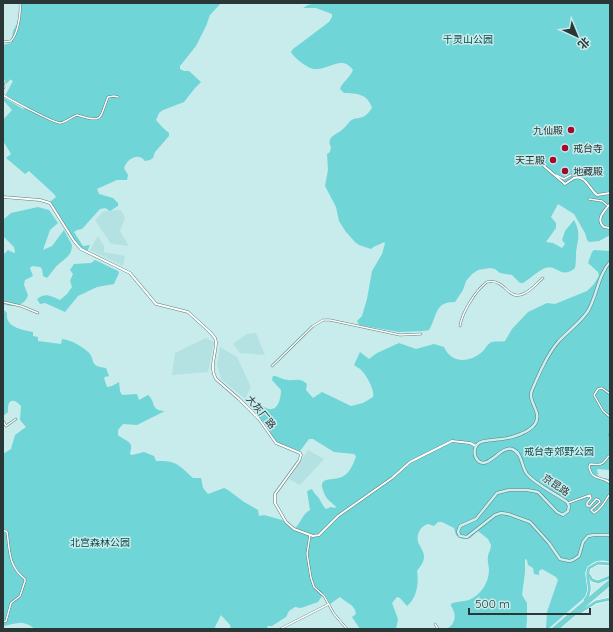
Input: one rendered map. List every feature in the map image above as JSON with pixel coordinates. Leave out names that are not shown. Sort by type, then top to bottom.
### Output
[{"type":"highway","points":[[578,608],[590,592],[588,574],[590,568],[598,563],[610,565]]},
{"type":"highway","points":[[610,565],[604,564],[595,566],[591,569],[589,574],[590,578],[596,582],[600,582],[610,577]]},
{"type":"highway","points":[[553,629],[610,581]]},
{"type":"highway","points":[[557,629],[610,584]]},
{"type":"highway","points":[[567,620],[596,602],[610,599]]},
{"type":"main road","points":[[476,446],[481,442],[509,437],[528,430],[534,426],[537,421],[537,414],[531,395],[535,384],[549,354],[556,344],[587,312],[603,273],[610,262]]},
{"type":"main road","name":"京昆路","points":[[476,446],[475,455],[479,461],[483,462],[491,460],[506,449],[515,451],[519,454],[528,476],[568,503],[569,507],[568,511],[562,514],[558,512],[538,492],[527,490],[503,491],[493,497],[476,519],[460,526],[458,532],[460,536],[467,536],[495,514],[508,514],[530,522],[549,543],[560,559],[567,561],[573,560],[577,557],[581,551],[583,542],[588,536],[610,535]]},
{"type":"street","points":[[3,42],[11,41],[14,37],[21,12],[20,3]]},
{"type":"street","points":[[3,82],[3,89]]},
{"type":"street","points":[[3,95],[22,106],[48,117],[54,122],[59,123],[64,122],[77,114],[94,120],[103,114],[108,97],[118,97]]},
{"type":"street","points":[[544,166],[564,179],[571,175]]},
{"type":"street","points":[[555,174],[565,184],[575,178],[579,178],[586,182],[597,195],[610,193]]},
{"type":"street","name":"大灰厂路","points":[[3,197],[40,200],[50,204],[74,241],[81,249],[130,273],[156,304],[188,312],[210,332],[215,338],[216,342],[212,366],[213,375],[259,419],[276,443],[300,453],[301,455],[299,461],[275,494],[275,503],[286,522],[294,529],[310,535]]},
{"type":"street","points":[[589,199],[602,201],[609,205],[604,211],[600,221],[604,228],[610,228]]},
{"type":"street","points":[[460,326],[464,312],[480,288],[487,282],[497,282],[511,294],[516,296],[525,293],[543,278]]},
{"type":"street","points":[[3,302],[21,306],[38,313]]},
{"type":"street","points":[[272,366],[313,326],[323,320],[330,320],[400,335],[421,334]]},
{"type":"street","points":[[610,394],[602,388],[598,389],[594,394],[603,410],[610,417]]},
{"type":"street","points":[[3,422],[6,426],[16,420]]},
{"type":"street","points":[[347,629],[334,614],[324,596],[314,587],[307,554],[310,535],[319,535],[338,516],[392,478],[410,462],[452,442],[470,443],[476,446]]},
{"type":"street","points":[[610,455],[601,464],[590,464],[589,466],[594,477],[610,483]]},
{"type":"street","points":[[568,503],[590,495],[591,498],[587,503],[588,506],[590,506],[596,499],[600,502],[591,510],[594,513],[602,508],[605,499],[610,494]]},
{"type":"street","points":[[3,530],[7,532],[8,548],[14,566],[18,574],[26,581],[20,596],[11,603],[6,621],[3,622]]},
{"type":"street","points":[[280,629],[328,604]]},
{"type":"street","points":[[435,624],[438,629]]},
{"type":"shaded area","points":[[121,210],[125,218],[120,231],[129,246],[111,244],[95,220],[104,211]]},
{"type":"shaded area","points":[[98,236],[104,246],[104,252],[125,256],[123,266],[90,250]]},
{"type":"shaded area","points":[[256,333],[265,355],[240,353],[233,344],[247,334]]},
{"type":"shaded area","points":[[206,338],[214,342],[208,372],[172,375],[175,353]]},
{"type":"shaded area","points":[[220,347],[237,357],[251,387],[245,399],[221,379],[217,365]]},
{"type":"shaded area","points":[[308,450],[324,459],[300,485],[289,479]]},
{"type":"green space","points":[[21,3],[221,3],[210,15],[196,46],[180,66],[180,69],[189,71],[201,82],[184,102],[163,110],[159,113],[156,120],[169,133],[169,136],[150,160],[145,161],[139,157],[130,159],[124,168],[128,175],[127,180],[117,180],[97,189],[99,194],[113,198],[118,203],[118,206],[110,211],[105,208],[100,209],[82,229],[74,232],[83,246],[90,245],[87,252],[80,248],[70,236],[55,208],[50,202],[56,197],[54,194],[29,171],[25,174],[6,158],[11,154],[3,141],[3,120],[12,110],[3,100],[3,97],[23,109],[25,107],[7,96],[6,94],[13,81],[9,79],[10,80],[6,84],[3,76],[3,45],[11,43],[13,31],[21,16]]},
{"type":"green space","name":"千灵山公园","points":[[315,3],[610,3],[610,235],[599,241],[589,242],[574,214],[558,204],[551,217],[556,223],[556,228],[546,242],[553,243],[562,248],[565,244],[562,240],[565,231],[574,220],[578,229],[575,268],[570,271],[563,272],[549,267],[545,268],[523,283],[520,283],[512,275],[500,273],[495,269],[490,268],[478,270],[466,281],[463,290],[455,302],[443,304],[440,307],[429,330],[399,332],[359,325],[357,321],[362,316],[372,271],[382,254],[385,243],[384,242],[371,249],[355,242],[339,221],[336,207],[325,186],[328,170],[327,154],[330,152],[331,138],[351,121],[361,118],[372,108],[365,97],[353,93],[344,93],[340,89],[353,70],[349,66],[340,63],[313,69],[301,62],[291,52],[329,22],[332,17],[332,14],[316,8],[303,8]]},
{"type":"green space","points":[[38,207],[49,210],[58,223],[50,230],[43,250],[52,246],[64,230],[72,245],[72,249],[68,256],[47,278],[43,276],[42,269],[40,267],[32,266],[30,268],[33,276],[25,280],[24,285],[28,295],[24,302],[15,306],[3,304],[3,255],[8,250],[14,253],[15,252],[14,247],[3,236],[3,220],[11,213]]},
{"type":"green space","points":[[594,250],[610,251],[610,470],[597,469],[597,474],[600,478],[610,479],[610,562],[602,560],[589,566],[585,573],[588,589],[585,597],[548,629],[546,629],[547,612],[558,580],[556,577],[542,569],[539,571],[539,575],[534,574],[533,568],[528,565],[527,560],[525,559],[522,595],[527,603],[526,629],[446,629],[454,622],[455,616],[451,604],[469,600],[484,588],[489,575],[488,554],[491,545],[488,539],[478,531],[470,538],[462,539],[456,535],[454,528],[442,522],[438,522],[434,526],[428,524],[425,525],[418,533],[418,542],[424,559],[417,571],[418,580],[413,599],[407,606],[400,598],[397,597],[392,603],[398,619],[396,629],[360,629],[352,617],[356,614],[352,606],[340,597],[330,604],[324,593],[318,602],[301,608],[295,607],[289,611],[286,617],[272,626],[268,626],[266,629],[231,629],[230,625],[221,615],[214,629],[35,629],[23,623],[3,626],[3,454],[11,449],[15,435],[26,427],[20,420],[21,406],[15,401],[10,402],[8,405],[8,412],[3,416],[3,309],[7,313],[7,318],[11,325],[19,329],[33,332],[33,336],[38,337],[38,341],[61,344],[62,339],[72,342],[84,349],[90,354],[96,366],[106,368],[109,376],[104,378],[107,387],[119,382],[122,395],[137,394],[139,400],[148,395],[155,408],[160,411],[165,411],[137,425],[123,424],[118,430],[118,435],[129,442],[131,446],[130,454],[132,455],[144,452],[154,456],[156,461],[168,461],[177,464],[193,478],[201,478],[203,488],[208,494],[224,488],[258,510],[259,516],[264,515],[282,520],[293,530],[305,514],[310,510],[307,491],[312,489],[326,509],[336,507],[326,497],[322,484],[324,481],[341,477],[347,473],[356,456],[354,454],[334,452],[313,439],[309,439],[300,451],[276,442],[259,416],[255,407],[260,405],[272,409],[278,404],[281,390],[272,380],[273,376],[286,380],[302,381],[307,384],[306,390],[313,398],[322,392],[351,406],[363,403],[373,397],[373,394],[372,387],[366,376],[354,365],[360,352],[369,359],[377,353],[399,343],[416,349],[434,344],[444,347],[447,353],[456,359],[462,360],[473,358],[483,351],[488,344],[505,341],[512,329],[528,312],[547,303],[555,304],[587,291],[599,276],[598,272],[588,263]]},
{"type":"green space","points":[[95,260],[118,271],[119,273],[114,284],[97,287],[78,296],[65,312],[45,303],[40,304],[37,299],[40,297],[48,295],[60,300],[67,294],[72,287],[70,281],[73,274],[70,270],[74,264],[91,263]]},
{"type":"place","name":"九仙殿","points":[[571,130]]},
{"type":"place","name":"戒台寺","points":[[565,148]]},
{"type":"place","name":"天王殿","points":[[553,160]]},
{"type":"place","name":"地藏殿","points":[[565,171]]},
{"type":"park label","name":"戒台寺郊野公园","points":[[559,451]]},
{"type":"park label","name":"北宫森林公园","points":[[100,542]]}]
